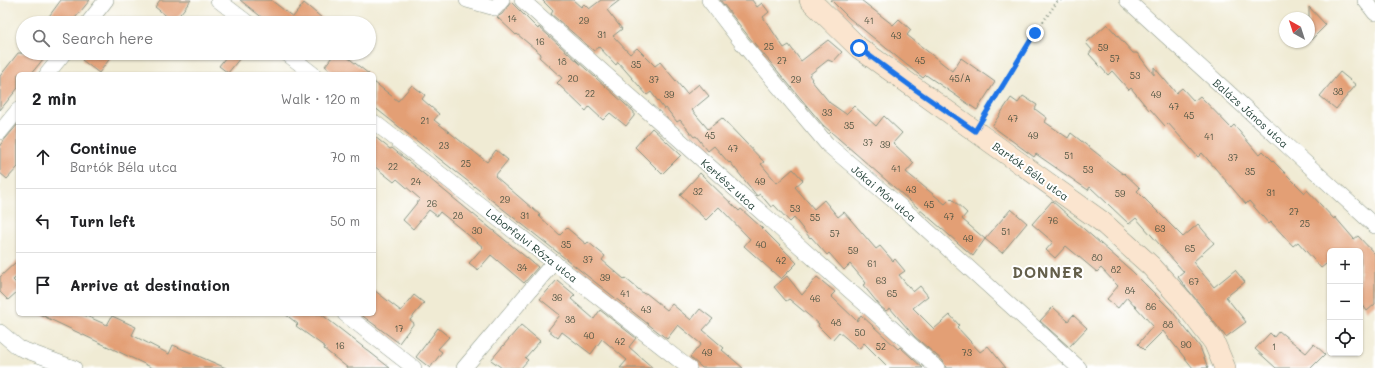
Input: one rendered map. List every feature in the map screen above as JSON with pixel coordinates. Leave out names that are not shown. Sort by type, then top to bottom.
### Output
[{"type":"street","points":[[93,16],[106,0]]},
{"type":"street","points":[[218,0],[239,16]]},
{"type":"street","points":[[467,0],[495,8],[502,0]]},
{"type":"street","name":"Kertész utca","points":[[522,0],[937,368]]},
{"type":"street","name":"Jókai Mór utca","points":[[709,0],[742,43],[827,144],[914,218],[1079,368]]},
{"type":"street","name":"Bartók Béla utca","points":[[810,0],[859,48],[1101,222],[1151,266],[1181,299],[1214,342],[1225,368]]},
{"type":"street","name":"Balázs János utca","points":[[1127,0],[1375,226]]},
{"type":"street","points":[[1365,0],[1375,12]]},
{"type":"street","points":[[49,72],[58,60]]},
{"type":"street","points":[[295,60],[310,72]]},
{"type":"street","points":[[0,132],[16,112]]},
{"type":"street","name":"Laborfalvi Róza utca","points":[[376,124],[689,368]]},
{"type":"street","points":[[464,368],[554,262]]},
{"type":"street","points":[[348,316],[414,368]]},
{"type":"street","points":[[0,332],[19,348],[74,368]]},
{"type":"path","points":[[975,131],[1035,33],[1059,1]]},
{"type":"building","points":[[61,0],[90,0],[77,16],[49,16]]},
{"type":"building","points":[[160,0],[191,0],[179,16],[166,16],[155,7]]},
{"type":"building","points":[[240,0],[271,0],[292,16],[260,16]]},
{"type":"building","points":[[542,0],[573,0],[581,7],[584,4],[589,9],[601,0],[620,0],[607,10],[622,29],[613,36],[630,54],[637,48],[655,66],[660,62],[687,94],[699,84],[709,96],[692,110],[708,129],[722,118],[764,162],[761,164],[777,183],[793,169],[803,180],[795,187],[814,209],[824,200],[838,217],[844,212],[876,249],[880,246],[893,261],[895,259],[905,271],[899,275],[913,292],[920,286],[928,296],[913,308],[934,329],[950,315],[959,325],[957,327],[980,352],[988,346],[1006,368],[946,368],[943,361],[914,336],[890,308],[886,311],[881,307],[863,285],[866,283],[850,264],[844,270],[829,253],[827,255],[811,237],[810,238],[794,218],[790,222],[774,205],[771,207],[760,194],[757,196],[730,162],[729,163],[714,146],[708,151],[680,120],[677,122],[666,108],[664,109],[651,92],[647,95],[618,62],[616,65],[599,47],[594,51],[551,14],[553,11]]},
{"type":"building","points":[[720,0],[752,0],[757,7],[762,3],[769,12],[763,17],[784,48],[789,45],[801,61],[828,40],[842,52],[833,62],[828,60],[809,75],[812,79],[811,80],[830,103],[846,114],[854,106],[876,126],[884,116],[902,133],[893,143],[914,163],[906,172],[945,204],[951,198],[967,213],[962,219],[985,239],[973,256],[823,125]]},
{"type":"building","points":[[831,0],[861,0],[893,25],[899,19],[911,30],[907,35],[952,71],[961,58],[995,82],[977,110],[926,75],[923,78],[849,18]]},
{"type":"building","points":[[511,2],[538,29],[539,27],[634,112],[634,116],[626,126],[610,113],[603,120],[589,107],[586,111],[557,83],[562,78],[539,57],[541,54],[517,34],[516,35],[497,17],[502,14]]},
{"type":"building","points":[[304,3],[320,16],[294,16]]},
{"type":"building","points":[[1309,7],[1314,12],[1309,12]]},
{"type":"building","points":[[1315,13],[1326,25],[1315,36]]},
{"type":"building","points":[[1107,24],[1133,53],[1137,53],[1154,75],[1154,67],[1176,93],[1182,88],[1194,101],[1200,96],[1231,128],[1234,125],[1259,155],[1263,151],[1305,193],[1307,190],[1334,219],[1335,217],[1354,239],[1358,236],[1375,254],[1375,304],[1367,311],[1363,305],[1363,248],[1327,248],[1327,263],[1321,268],[1298,242],[1293,246],[1271,222],[1269,224],[1249,201],[1246,204],[1202,153],[1198,157],[1168,123],[1165,126],[1150,109],[1149,110],[1131,88],[1129,90],[1112,71],[1108,75],[1089,54],[1092,50],[1086,43]]},
{"type":"building","points":[[16,56],[16,60],[42,60],[33,72],[16,72],[16,90],[0,110],[0,76]]},
{"type":"building","points":[[82,60],[109,60],[100,72]]},
{"type":"building","points":[[224,60],[238,60],[229,72],[219,66]]},
{"type":"building","points":[[330,60],[351,60],[366,72],[332,72],[325,66]]},
{"type":"building","points":[[1340,72],[1356,85],[1336,109],[1320,96]]},
{"type":"building","points":[[376,84],[398,101],[412,85],[425,95],[422,99],[439,114],[434,120],[487,162],[496,150],[508,160],[495,176],[540,215],[539,216],[560,235],[567,228],[586,244],[588,242],[605,256],[602,260],[624,279],[625,278],[644,294],[646,293],[667,310],[672,304],[691,320],[700,309],[713,319],[703,330],[724,348],[722,350],[743,368],[702,368],[690,357],[701,344],[678,325],[667,339],[376,109]]},
{"type":"building","points":[[1023,96],[1037,105],[1035,109],[1047,118],[1045,122],[1068,138],[1071,133],[1123,174],[1124,173],[1140,188],[1137,191],[1183,237],[1198,224],[1214,243],[1193,262],[1214,287],[1235,270],[1245,282],[1226,297],[1246,322],[1226,337],[1178,277],[1184,272],[1136,218],[1129,224],[1090,187],[1088,190],[1036,154],[1034,157],[992,126],[1011,98],[1018,103]]},
{"type":"building","points":[[16,126],[16,169],[7,179],[0,173],[0,145]]},
{"type":"building","points":[[652,128],[681,155],[662,174],[635,147]]},
{"type":"building","points":[[376,138],[390,149],[392,148],[538,267],[524,283],[491,255],[478,270],[469,263],[483,247],[440,212],[437,216],[429,210],[413,229],[403,220],[420,199],[397,179],[394,182],[376,168]]},
{"type":"building","points":[[700,173],[739,211],[741,209],[761,227],[797,263],[781,279],[744,246],[750,239],[719,207],[706,220],[680,195]]},
{"type":"building","points":[[1052,201],[1133,272],[1171,310],[1200,347],[1208,368],[1193,368],[1163,331],[1144,350],[1138,344],[1153,326],[1127,297],[1118,308],[1107,299],[1118,286],[1101,268],[1097,272],[1066,246],[1055,258],[1046,250],[1053,242],[1032,224]]},
{"type":"building","points":[[1011,209],[1027,223],[1002,253],[985,239]]},
{"type":"building","points":[[16,262],[16,278],[13,280],[16,283],[16,293],[8,300],[0,292],[0,277]]},
{"type":"building","points":[[787,276],[802,295],[817,277],[835,292],[831,296],[857,321],[861,315],[898,349],[900,347],[923,368],[889,368],[864,343],[859,349],[839,332],[832,340],[818,326],[819,324],[789,299],[786,301],[774,287]]},
{"type":"building","points":[[557,280],[575,295],[571,299],[594,319],[600,310],[636,338],[629,347],[653,368],[620,368],[627,360],[602,339],[591,354],[562,332],[558,338],[548,330],[560,315],[540,299]]},
{"type":"building","points":[[376,292],[401,311],[414,295],[424,303],[410,320],[414,323],[399,343],[363,316],[376,316]]},
{"type":"building","points":[[1053,307],[1068,321],[1073,315],[1087,328],[1069,347],[1040,321]]},
{"type":"building","points":[[43,316],[87,316],[107,325],[112,316],[136,327],[132,335],[169,354],[173,345],[226,368],[153,368]]},
{"type":"building","points":[[288,316],[324,316],[390,368],[348,368],[324,349],[325,347],[296,326],[298,324]]},
{"type":"building","points":[[521,325],[540,341],[525,358],[528,360],[521,368],[502,368],[491,360]]},
{"type":"building","points":[[438,328],[449,337],[438,349],[442,352],[430,368],[416,357]]},
{"type":"building","points":[[1279,331],[1306,353],[1314,344],[1325,354],[1311,368],[1276,368],[1255,349],[1270,333],[1274,337]]},
{"type":"district","name":"DONNER","points":[[1048,272]]},
{"type":"route","points":[[859,48],[975,131],[1035,33]]}]
